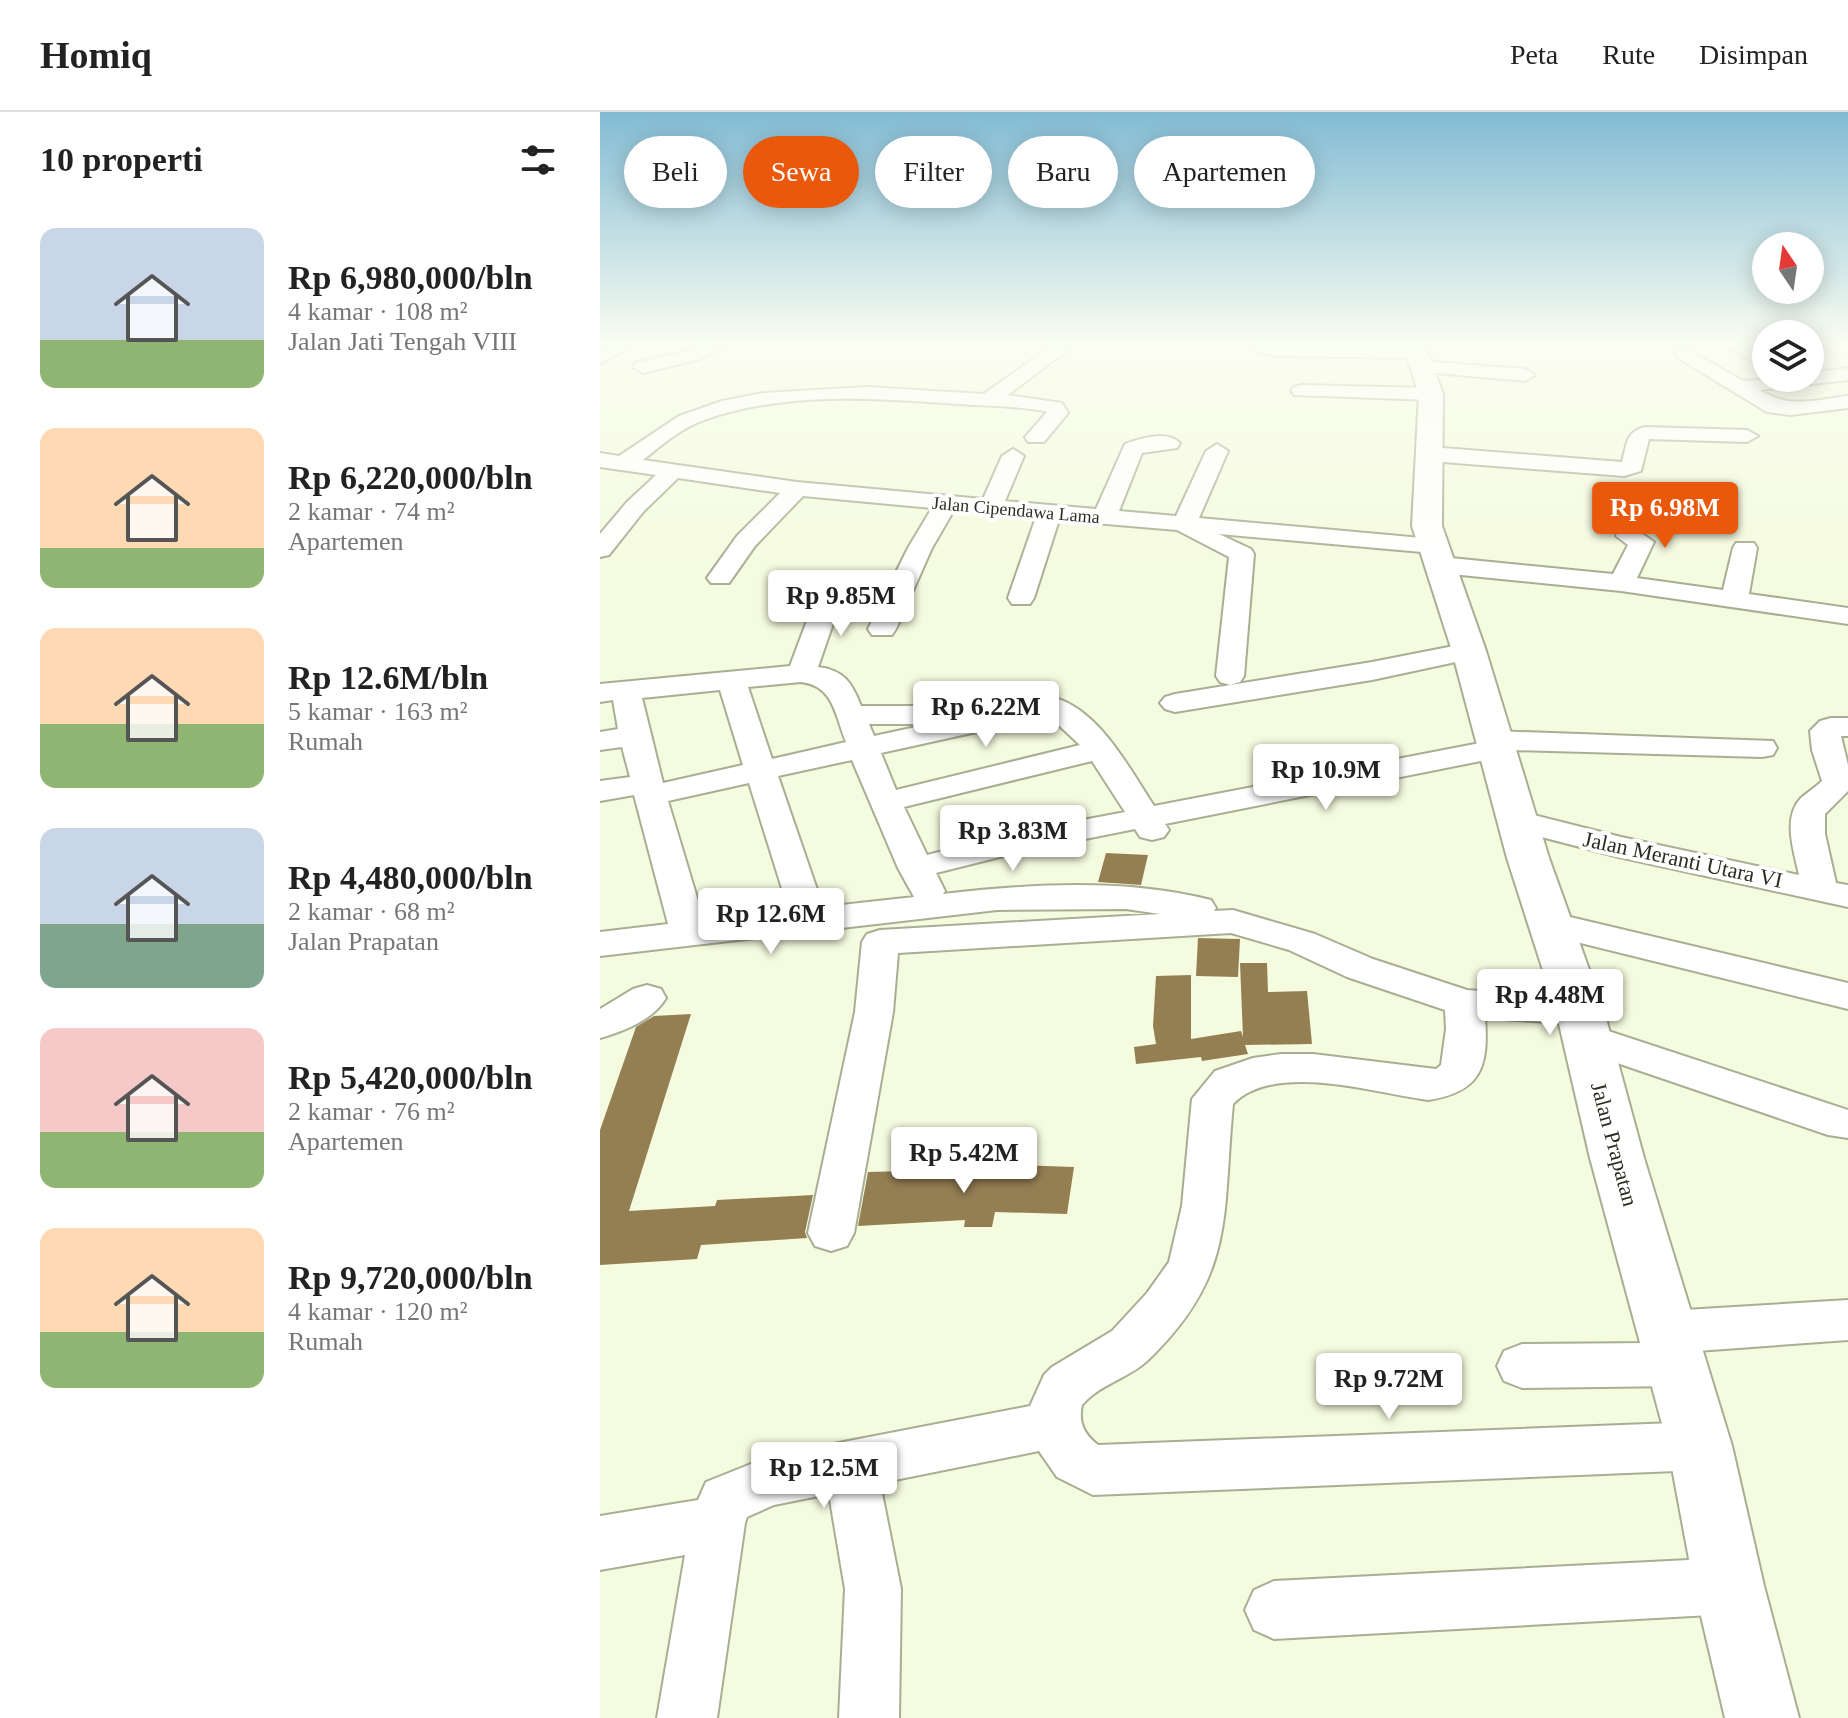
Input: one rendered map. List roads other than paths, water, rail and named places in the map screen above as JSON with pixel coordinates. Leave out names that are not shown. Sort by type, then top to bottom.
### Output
[{"type":"main road","name":"Jalan Prapatan","points":[[1424,417],[1427,526],[1469,651],[1549,924],[1584,1024],[1610,1133],[1700,1446],[1729,1586],[1762,1718]]},
{"type":"street","points":[[624,463],[696,417]]},
{"type":"street","points":[[1036,437],[1054,417]]},
{"type":"street","points":[[1457,417],[1485,438]]},
{"type":"street","points":[[1490,417],[1624,469],[1633,466],[1639,436],[1645,433],[1747,436]]},
{"type":"street","points":[[1104,517],[1133,449],[1145,444],[1169,443]]},
{"type":"street","points":[[1217,451],[1185,523],[1188,529],[1242,554],[1230,676]]},
{"type":"street","points":[[990,508],[1013,456]]},
{"type":"street","name":"Jalan Cipendawa Lama","points":[[600,460],[797,489],[1185,523],[1440,562]]},
{"type":"street","points":[[600,550],[635,507],[672,472]]},
{"type":"street","points":[[720,578],[746,541],[797,489]]},
{"type":"street","points":[[1621,583],[1642,542],[1628,536],[1640,497]]},
{"type":"street","points":[[882,629],[920,548],[946,504]]},
{"type":"street","points":[[1021,598],[1049,513]]},
{"type":"street","points":[[1734,601],[1745,548]]},
{"type":"street","points":[[1440,562],[1621,583],[1848,616]]},
{"type":"street","points":[[1440,562],[1791,626]]},
{"type":"street","points":[[801,673],[833,586]]},
{"type":"street","points":[[1175,703],[1372,671],[1469,651]]},
{"type":"street","points":[[689,933],[634,736],[613,692],[801,673],[833,680],[885,802],[934,905]]},
{"type":"street","points":[[731,680],[810,922]]},
{"type":"street","points":[[600,791],[649,789],[762,771],[1046,706],[1060,707],[1100,750],[1149,824]]},
{"type":"street","points":[[849,715],[1008,715]]},
{"type":"street","points":[[1834,892],[1806,817],[1812,805],[1837,786],[1825,731],[1831,727],[1848,727]]},
{"type":"street","points":[[600,741],[634,736]]},
{"type":"street","points":[[915,868],[972,852],[1100,828],[1149,824],[1320,793],[1497,751],[1762,748]]},
{"type":"street","points":[[885,802],[1100,750]]},
{"type":"street","name":"Jalan Meranti Utara VI","points":[[1518,821],[1619,847],[1834,892]]},
{"type":"street","points":[[600,943],[810,922],[934,905],[1043,896],[1126,898],[1191,905],[1302,942],[1360,968],[1464,1003],[1584,1024],[1843,1124]]},
{"type":"street","points":[[831,1233],[874,1012],[880,942],[1233,921]]},
{"type":"street","points":[[1549,924],[1848,996]]},
{"type":"street","points":[[600,1024],[647,998]]},
{"type":"street","points":[[1464,1003],[1466,1029],[1460,1071],[1447,1082],[1428,1085],[1272,1067],[1243,1076],[1219,1089],[1213,1099],[1200,1231],[1192,1263],[1173,1294],[1128,1347],[1076,1377],[1061,1393],[1055,1404],[1055,1424],[1073,1459],[1093,1470],[1700,1446]]},
{"type":"street","points":[[1522,1366],[1673,1348],[1848,1320]]},
{"type":"street","points":[[687,1718],[718,1523],[725,1500],[771,1481],[1055,1424]]},
{"type":"street","points":[[850,1465],[873,1589],[869,1718]]},
{"type":"street","points":[[600,1543],[718,1523]]},
{"type":"street","points":[[1274,1610],[1729,1586]]}]
